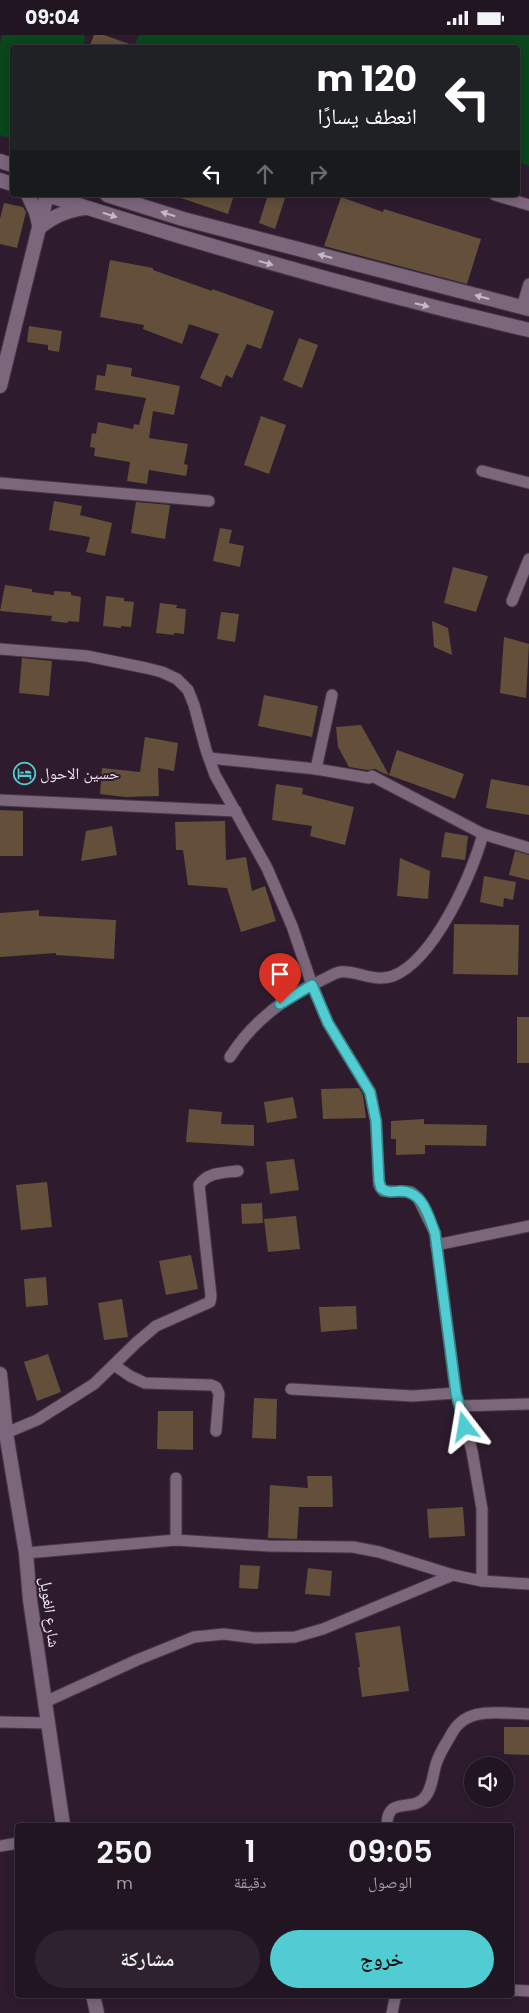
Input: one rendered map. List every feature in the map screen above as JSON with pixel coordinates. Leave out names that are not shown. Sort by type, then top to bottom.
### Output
[{"type":"street","points":[[29,197],[36,212],[39,229]]},
{"type":"street","points":[[0,386],[47,197]]},
{"type":"street","points":[[53,197],[173,236],[346,285],[529,330]]},
{"type":"street","points":[[113,197],[183,219],[525,308],[529,284]]},
{"type":"street","points":[[502,197],[529,205]]},
{"type":"street","points":[[39,229],[61,214],[88,208]]},
{"type":"street","points":[[482,471],[529,483]]},
{"type":"street","points":[[0,483],[209,501]]},
{"type":"street","points":[[512,601],[529,559]]},
{"type":"street","points":[[0,649],[87,656],[162,672],[177,679],[188,690],[194,705],[208,758],[226,797],[236,811],[267,868],[292,926],[312,985],[328,1023],[370,1092],[376,1121],[381,1188],[388,1192],[411,1192],[418,1197],[435,1233],[456,1393],[472,1451],[482,1509],[482,1581]]},
{"type":"street","points":[[316,769],[332,695]]},
{"type":"street","points":[[208,758],[316,769],[370,778],[372,776],[483,834],[529,848]]},
{"type":"street","points":[[0,800],[236,811]]},
{"type":"street","points":[[230,1057],[250,1029],[280,1004],[312,985],[340,972],[385,978],[393,976],[412,963],[436,936],[458,901],[483,834]]},
{"type":"street","points":[[6,1433],[46,1415],[94,1384],[156,1326],[210,1302],[211,1296],[199,1185],[204,1178],[213,1174],[238,1171]]},
{"type":"street","points":[[436,1245],[529,1225]]},
{"type":"street","points":[[114,1365],[130,1377],[145,1383],[211,1385],[216,1387],[219,1394],[216,1431]]},
{"type":"street","name":"شارع الغويل","points":[[0,1375],[6,1433],[26,1553],[30,1600],[63,1823]]},
{"type":"street","points":[[290,1389],[413,1395],[456,1393]]},
{"type":"street","points":[[460,1406],[529,1404]]},
{"type":"street","points":[[176,1478],[176,1540]]},
{"type":"street","points":[[26,1553],[176,1540],[269,1546],[353,1547],[379,1552],[453,1575],[482,1581],[529,1583]]},
{"type":"street","points":[[45,1702],[137,1660],[194,1637],[224,1634],[256,1638],[295,1637],[324,1629],[453,1575]]},
{"type":"street","points":[[387,1823],[387,1817],[391,1810],[400,1806],[420,1803],[427,1796],[441,1751],[457,1725],[467,1717],[477,1713],[529,1714]]},
{"type":"street","points":[[0,1722],[48,1723]]},
{"type":"street","points":[[0,1846],[15,1844]]},
{"type":"street","points":[[514,1989],[529,1991]]},
{"type":"street","points":[[94,1998],[97,2013]]},
{"type":"street","points":[[392,2013],[395,1998]]},
{"type":"green space","points":[[2,35],[85,35],[84,45],[10,45],[10,138],[0,135],[0,44]]},
{"type":"green space","points":[[139,35],[529,35],[529,166],[520,163],[520,45],[135,45]]},
{"type":"building","points":[[94,35],[104,35],[132,45],[90,45]]},
{"type":"building","points":[[178,197],[233,197],[228,214]]},
{"type":"building","points":[[267,197],[285,197],[275,229],[259,223]]},
{"type":"building","points":[[341,197],[383,212],[384,209],[481,239],[467,284],[324,246]]},
{"type":"building","points":[[4,203],[23,207],[26,212],[17,248],[0,244],[0,219]]},
{"type":"building","points":[[110,260],[153,268],[153,270],[212,291],[212,289],[274,311],[261,349],[247,344],[232,378],[226,375],[221,387],[200,378],[219,334],[189,324],[182,344],[143,329],[144,325],[100,317]]},
{"type":"building","points":[[29,326],[62,331],[59,352],[48,350],[48,345],[27,342]]},
{"type":"building","points":[[299,338],[318,345],[302,388],[283,380]]},
{"type":"building","points":[[107,364],[132,368],[131,376],[180,386],[174,415],[153,411],[149,438],[188,444],[184,464],[188,465],[186,476],[149,470],[147,484],[127,481],[130,462],[94,456],[95,448],[90,447],[92,433],[96,434],[98,422],[133,429],[134,424],[139,425],[146,398],[95,390],[97,375],[105,376]]},
{"type":"building","points":[[261,416],[286,425],[269,474],[244,465]]},
{"type":"building","points":[[54,501],[82,506],[80,515],[112,523],[105,556],[86,552],[90,537],[49,530]]},
{"type":"building","points":[[136,502],[170,505],[165,539],[131,533]]},
{"type":"building","points":[[220,528],[232,530],[229,543],[244,546],[240,567],[213,561]]},
{"type":"building","points":[[453,567],[488,576],[476,612],[444,603]]},
{"type":"building","points":[[5,585],[54,595],[54,591],[71,592],[71,595],[81,597],[79,622],[51,621],[52,616],[0,611]]},
{"type":"building","points":[[106,596],[124,598],[124,601],[134,602],[131,627],[103,626]]},
{"type":"building","points":[[160,603],[177,605],[176,608],[186,609],[184,634],[156,633]]},
{"type":"building","points":[[221,612],[239,614],[235,642],[217,639]]},
{"type":"building","points":[[432,621],[448,628],[452,655],[434,647]]},
{"type":"building","points":[[504,637],[529,644],[526,698],[500,693]]},
{"type":"building","points":[[22,658],[52,661],[49,696],[19,693]]},
{"type":"building","points":[[264,695],[318,706],[312,737],[258,726]]},
{"type":"building","points":[[361,725],[389,775],[397,750],[464,774],[455,799],[383,773],[375,769],[367,770],[349,767],[338,747],[336,727]]},
{"type":"building","points":[[145,737],[178,743],[174,771],[158,768],[159,796],[125,797],[100,794],[102,768],[140,772]]},
{"type":"building","points":[[491,779],[529,786],[529,815],[486,808]]},
{"type":"building","points":[[276,784],[303,788],[302,794],[354,807],[345,845],[310,836],[312,826],[272,820]]},
{"type":"building","points":[[0,810],[23,811],[23,856],[0,856]]},
{"type":"building","points":[[225,821],[226,860],[246,857],[252,891],[265,886],[276,921],[241,932],[227,888],[188,885],[183,850],[176,850],[175,822]]},
{"type":"building","points":[[112,826],[117,855],[81,861],[86,831]]},
{"type":"building","points":[[445,832],[468,836],[465,860],[441,857]]},
{"type":"building","points":[[515,851],[529,855],[529,880],[509,875]]},
{"type":"building","points":[[400,858],[430,871],[428,899],[397,896]]},
{"type":"building","points":[[484,876],[516,882],[513,900],[504,898],[503,907],[480,902]]},
{"type":"building","points":[[39,910],[39,916],[116,920],[114,959],[56,955],[56,953],[0,957],[0,913]]},
{"type":"building","points":[[454,924],[519,925],[518,975],[453,974]]},
{"type":"building","points":[[517,1017],[529,1017],[529,1063],[517,1063]]},
{"type":"building","points":[[359,1088],[363,1095],[366,1118],[323,1119],[321,1089]]},
{"type":"building","points":[[293,1097],[297,1118],[267,1123],[264,1102]]},
{"type":"building","points":[[189,1109],[222,1112],[221,1124],[254,1125],[254,1146],[186,1142]]},
{"type":"building","points":[[424,1119],[424,1124],[487,1125],[486,1146],[425,1145],[425,1154],[396,1155],[396,1139],[391,1139],[391,1121]]},
{"type":"building","points":[[294,1159],[299,1190],[270,1194],[266,1162]]},
{"type":"building","points":[[47,1182],[52,1227],[21,1230],[16,1185]]},
{"type":"building","points":[[262,1203],[263,1223],[242,1224],[241,1204]]},
{"type":"building","points":[[296,1216],[300,1249],[268,1252],[264,1219]]},
{"type":"building","points":[[191,1255],[198,1289],[166,1295],[159,1261]]},
{"type":"building","points":[[46,1277],[48,1305],[26,1307],[24,1279]]},
{"type":"building","points":[[122,1299],[128,1337],[104,1340],[98,1303]]},
{"type":"building","points":[[356,1306],[357,1329],[321,1332],[319,1307]]},
{"type":"building","points":[[48,1354],[61,1392],[37,1401],[24,1362]]},
{"type":"building","points":[[254,1398],[277,1399],[276,1439],[252,1438]]},
{"type":"building","points":[[158,1411],[193,1411],[193,1450],[157,1449]]},
{"type":"building","points":[[307,1476],[332,1476],[333,1507],[299,1507],[297,1539],[268,1538],[270,1485],[308,1488]]},
{"type":"building","points":[[463,1507],[465,1536],[429,1538],[427,1509]]},
{"type":"building","points":[[240,1565],[260,1566],[258,1589],[239,1588]]},
{"type":"building","points":[[308,1568],[332,1571],[330,1596],[305,1594]]},
{"type":"building","points":[[400,1626],[409,1691],[362,1697],[355,1633]]},
{"type":"building","points":[[504,1727],[529,1727],[529,1755],[504,1754]]},
{"type":"place","name":"حسين الاحول","points":[[24,773]]},
{"type":"route","points":[[280,1004],[312,985],[328,1023],[370,1092],[376,1121],[379,1185],[383,1191],[411,1192],[418,1197],[428,1216],[435,1233],[456,1393],[465,1427]]}]
